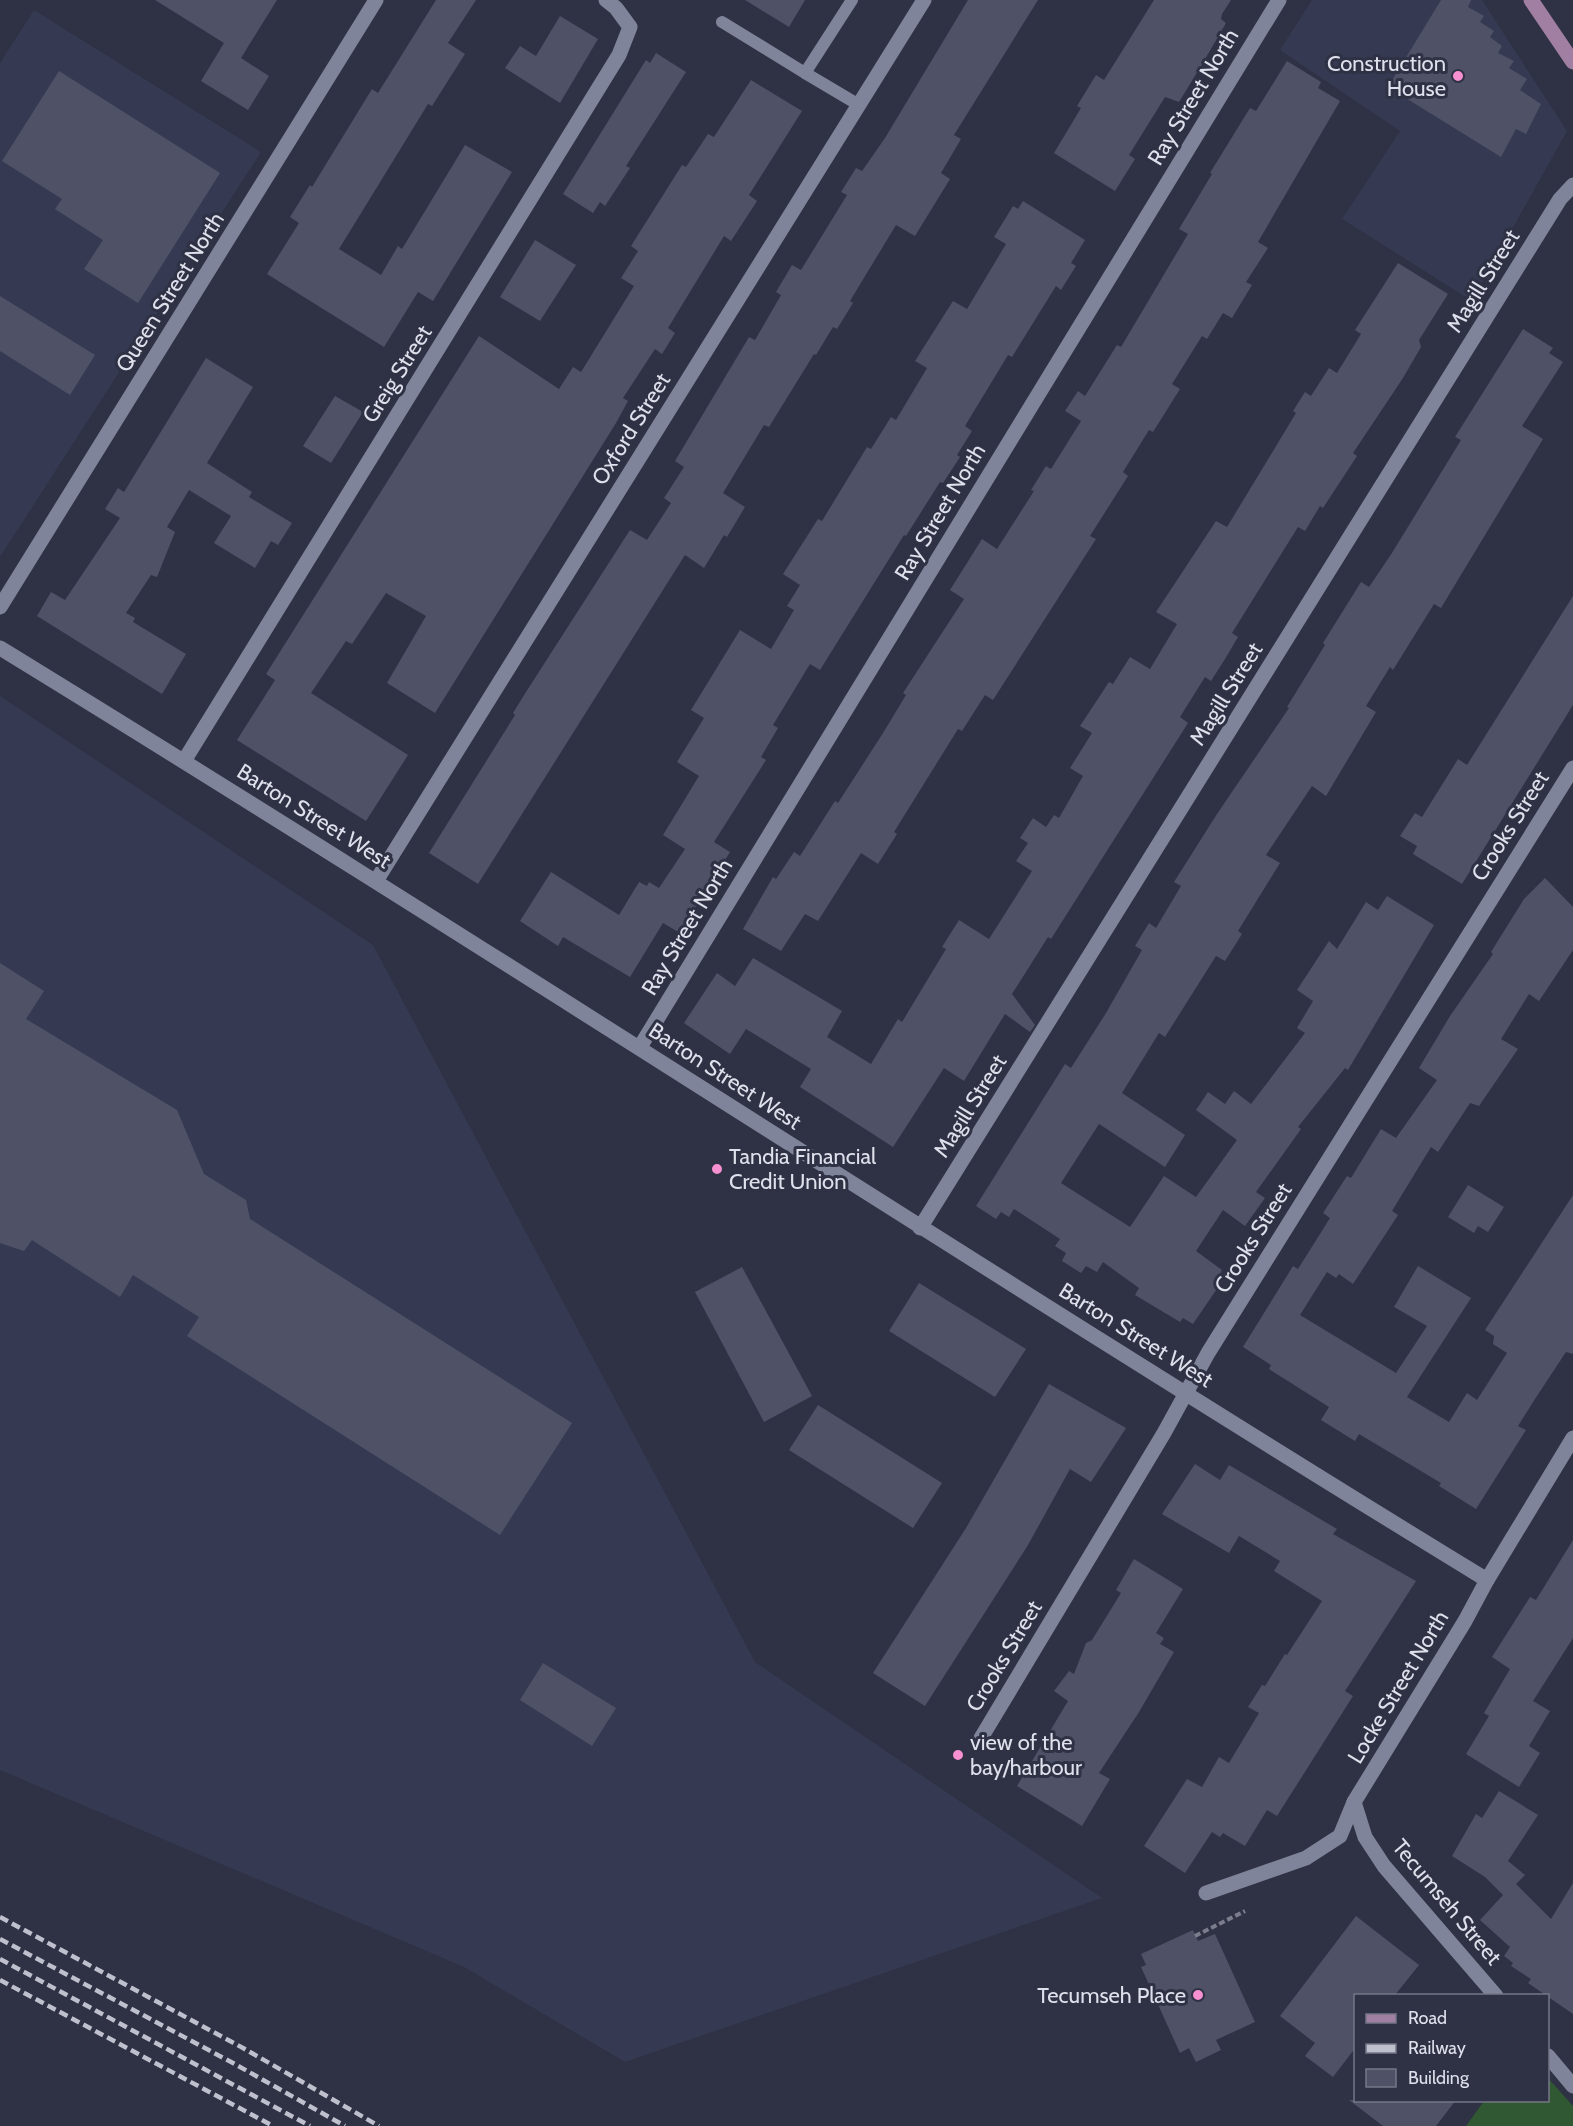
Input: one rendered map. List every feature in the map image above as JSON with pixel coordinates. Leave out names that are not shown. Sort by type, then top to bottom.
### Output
[{"type":"main road","points":[[1531,0],[1573,62]]},
{"type":"street","name":"Queen Street North","points":[[0,607],[376,0]]},
{"type":"street","name":"Oxford Street","points":[[376,881],[924,0]]},
{"type":"street","name":"Ray Street North","points":[[640,1047],[1279,0]]},
{"type":"street","name":"Greig Street","points":[[184,761],[619,55],[630,27],[611,4]]},
{"type":"street","name":"Magill Street","points":[[920,1228],[1560,200],[1573,185]]},
{"type":"street","name":"Barton Street West","points":[[0,648],[640,1047],[920,1228],[1487,1580]]},
{"type":"street","name":"Crooks Street","points":[[981,1738],[1186,1392],[1573,768]]},
{"type":"street","name":"Locke Street North","points":[[1206,1893],[1306,1858],[1340,1836],[1354,1802],[1465,1621],[1487,1580],[1573,1438]]},
{"type":"street","name":"Tecumseh Street","points":[[1354,1802],[1365,1837],[1384,1866],[1495,1994]]},
{"type":"street","points":[[1549,2057],[1572,2081]]},
{"type":"lane","points":[[805,74],[852,0]]},
{"type":"lane","points":[[722,22],[859,105]]},
{"type":"path","points":[[1195,1936],[1245,1911]]},
{"type":"shaded area","points":[[1312,0],[1482,0],[1567,131],[1472,301],[1342,219],[1400,131],[1280,50]]},
{"type":"shaded area","points":[[34,10],[261,152],[0,557],[0,63]]},
{"type":"shaded area","points":[[0,696],[373,945],[755,1662],[1102,1898],[625,2062],[464,1967],[0,1770]]},
{"type":"green space","points":[[1549,2079],[1573,2106],[1573,2126],[1466,2126],[1483,2102],[1549,2102]]},
{"type":"building","points":[[155,0],[277,0],[241,58],[269,76],[248,110],[201,81],[224,43]]},
{"type":"building","points":[[436,0],[476,0],[448,43],[465,54],[432,106],[428,104],[339,249],[381,275],[398,246],[402,249],[465,145],[512,172],[433,301],[418,292],[384,347],[267,274],[299,223],[290,217],[310,185],[312,187],[372,89],[378,93]]},
{"type":"building","points":[[745,0],[805,0],[789,27]]},
{"type":"building","points":[[968,0],[1038,0],[954,135],[961,139],[941,173],[950,179],[915,236],[896,225],[850,301],[853,303],[837,329],[833,327],[816,355],[814,354],[769,427],[764,425],[723,493],[745,507],[727,537],[724,535],[704,568],[685,555],[478,884],[429,853],[515,715],[513,713],[526,692],[630,530],[647,540],[671,503],[664,498],[684,467],[675,461],[749,337],[755,340],[781,295],[776,292],[792,265],[801,270],[847,195],[841,192],[856,168],[862,171],[885,138]]},
{"type":"building","points":[[1154,0],[1231,0],[1222,14],[1221,19],[1226,23],[1201,66],[1179,102],[1165,97],[1129,155],[1135,159],[1115,191],[1054,153],[1081,108],[1077,106],[1096,75],[1104,80]]},
{"type":"building","name":"Construction House","points":[[1441,0],[1471,0],[1468,7],[1484,16],[1480,22],[1494,31],[1490,37],[1502,46],[1498,53],[1514,61],[1509,68],[1527,79],[1520,90],[1541,104],[1526,134],[1516,129],[1501,157],[1388,87]]},
{"type":"building","points":[[560,16],[598,39],[560,103],[505,68],[520,46],[536,56]]},
{"type":"building","points":[[656,53],[686,72],[626,166],[630,168],[605,206],[600,202],[593,213],[563,194],[646,60],[650,63]]},
{"type":"building","points":[[1287,61],[1321,82],[1318,88],[1340,101],[1258,242],[1268,248],[1246,282],[1252,285],[1232,318],[1223,313],[1207,339],[1202,336],[1172,384],[1180,389],[1153,432],[1149,430],[1123,472],[1128,476],[1090,536],[1096,539],[993,700],[985,695],[962,731],[958,729],[894,832],[897,834],[878,864],[861,853],[818,921],[805,914],[781,951],[743,929],[773,877],[776,879],[794,852],[800,856],[835,801],[838,803],[883,733],[906,695],[903,693],[964,599],[950,590],[982,539],[997,549],[1034,491],[1031,490],[1046,466],[1051,469],[1081,421],[1065,411],[1078,391],[1085,396],[1117,345],[1121,347],[1188,234],[1179,229],[1212,174],[1210,173],[1250,108],[1256,111]]},
{"type":"building","points":[[59,71],[220,173],[138,303],[84,269],[103,240],[55,209],[62,199],[2,161]]},
{"type":"building","points":[[751,80],[802,111],[749,195],[757,201],[731,241],[724,236],[668,328],[675,333],[662,354],[655,349],[623,398],[628,401],[616,423],[435,713],[387,683],[426,616],[386,593],[352,644],[346,641],[311,693],[408,755],[366,821],[237,740],[275,680],[266,674],[479,336],[559,389],[573,367],[581,372],[634,286],[621,278],[638,251],[631,246],[682,165],[686,167],[708,134],[714,137]]},
{"type":"building","points":[[1023,201],[1085,240],[1071,263],[1076,266],[1061,290],[1056,286],[1012,357],[1008,355],[965,426],[972,431],[957,455],[960,457],[943,483],[940,482],[906,536],[904,535],[820,670],[810,664],[773,725],[778,728],[761,757],[766,760],[714,842],[730,852],[680,933],[663,923],[630,977],[563,937],[558,946],[520,921],[551,872],[619,915],[639,882],[647,886],[649,882],[659,888],[685,849],[663,835],[699,776],[677,762],[704,718],[691,710],[740,630],[771,649],[794,610],[787,606],[800,585],[783,574],[818,519],[822,521],[867,447],[871,449],[891,417],[896,420],[927,368],[915,361],[953,301],[967,309],[1006,244],[994,237],[1013,206],[1018,209]]},
{"type":"building","points":[[535,240],[576,265],[540,321],[500,297]]},
{"type":"building","points":[[1398,263],[1448,294],[1419,340],[1421,347],[1403,378],[1353,453],[1357,456],[1323,508],[1320,506],[1305,531],[1298,527],[1232,633],[1238,637],[1225,659],[1211,681],[1205,677],[1180,717],[1188,723],[1051,939],[1048,937],[1012,994],[1035,1025],[1030,1032],[1005,1014],[964,1081],[944,1068],[893,1147],[800,1087],[811,1069],[746,1029],[730,1054],[684,1023],[717,973],[735,986],[753,958],[842,1011],[827,1037],[871,1064],[898,1019],[902,1022],[946,949],[942,947],[959,920],[989,939],[1032,871],[1016,861],[1028,843],[1020,838],[1033,818],[1046,827],[1054,815],[1059,818],[1083,776],[1070,768],[1092,733],[1080,726],[1109,682],[1113,684],[1130,657],[1150,669],[1177,624],[1156,612],[1216,521],[1227,527],[1296,413],[1293,411],[1305,392],[1311,396],[1329,368],[1337,373],[1361,334],[1355,330]]},
{"type":"building","points":[[0,296],[95,355],[70,395],[0,351]]},
{"type":"building","points":[[1523,329],[1553,348],[1549,353],[1563,362],[1522,426],[1543,439],[1441,608],[1434,604],[1393,670],[1390,667],[1366,706],[1376,712],[1326,796],[1312,786],[1266,855],[1280,863],[1238,931],[1242,934],[1225,961],[1216,956],[1165,1037],[1159,1033],[1122,1093],[1185,1135],[1165,1167],[1099,1124],[1061,1183],[1130,1227],[1164,1176],[1196,1197],[1237,1140],[1196,1110],[1208,1092],[1225,1104],[1234,1091],[1251,1104],[1305,1033],[1297,1028],[1313,1001],[1297,990],[1329,941],[1337,949],[1366,902],[1378,910],[1387,896],[1434,925],[1348,1070],[1345,1068],[1298,1127],[1301,1129],[1256,1192],[1265,1198],[1245,1226],[1223,1210],[1196,1251],[1222,1270],[1220,1274],[1225,1277],[1193,1324],[1183,1318],[1180,1322],[1135,1295],[1139,1288],[1103,1262],[1097,1272],[1086,1266],[1081,1273],[1062,1261],[1066,1253],[1055,1246],[1060,1239],[1014,1209],[1009,1217],[1001,1212],[996,1219],[976,1206],[1065,1064],[1071,1068],[1106,1013],[1142,950],[1135,946],[1149,923],[1156,928],[1181,886],[1174,882],[1289,708],[1287,707],[1325,645],[1323,643],[1361,582],[1369,587],[1392,553],[1461,440],[1455,437]]},
{"type":"building","points":[[206,358],[253,387],[207,463],[252,492],[249,497],[292,523],[278,545],[271,541],[255,568],[214,543],[231,516],[189,490],[167,527],[175,532],[157,577],[151,575],[126,613],[135,618],[133,622],[186,654],[162,694],[37,616],[51,592],[65,600],[120,518],[105,509],[118,488],[124,492]]},
{"type":"building","points":[[335,396],[363,412],[331,463],[303,446]]},
{"type":"building","points":[[1573,596],[1573,705],[1462,884],[1413,854],[1417,846],[1400,836],[1415,813],[1422,817],[1458,759],[1467,765]]},
{"type":"building","points":[[1545,878],[1573,907],[1573,950],[1539,1001],[1529,994],[1501,1039],[1518,1049],[1479,1106],[1470,1103],[1438,1152],[1431,1147],[1392,1211],[1398,1215],[1353,1284],[1339,1274],[1336,1278],[1327,1272],[1300,1315],[1396,1373],[1427,1326],[1394,1307],[1418,1266],[1471,1298],[1407,1397],[1449,1422],[1467,1393],[1477,1400],[1507,1353],[1493,1344],[1494,1336],[1485,1330],[1573,1195],[1573,1354],[1566,1352],[1518,1426],[1526,1430],[1476,1509],[1439,1486],[1441,1483],[1359,1434],[1355,1441],[1321,1420],[1329,1407],[1269,1369],[1271,1365],[1243,1347],[1293,1266],[1298,1269],[1330,1218],[1323,1213],[1347,1176],[1351,1178],[1381,1129],[1396,1138],[1437,1080],[1419,1068],[1450,1016],[1493,954],[1491,952],[1524,899]]},
{"type":"building","points":[[0,963],[44,991],[26,1019],[177,1110],[204,1174],[246,1200],[250,1219],[572,1423],[500,1535],[187,1336],[199,1317],[133,1275],[120,1297],[32,1240],[24,1251],[0,1243]]},
{"type":"building","points":[[1468,1185],[1504,1207],[1488,1232],[1478,1226],[1474,1233],[1448,1217]]},
{"type":"building","points":[[742,1267],[812,1396],[764,1422],[695,1292]]},
{"type":"building","points":[[919,1283],[1026,1349],[995,1397],[889,1331]]},
{"type":"building","points":[[1049,1384],[1126,1428],[1091,1482],[1070,1469],[1028,1545],[925,1706],[873,1673],[966,1528]]},
{"type":"building","points":[[818,1405],[942,1483],[913,1528],[789,1450]]},
{"type":"building","points":[[1195,1464],[1220,1480],[1229,1465],[1337,1529],[1333,1534],[1416,1581],[1345,1691],[1353,1696],[1277,1816],[1267,1810],[1245,1846],[1223,1833],[1220,1837],[1212,1832],[1185,1873],[1144,1846],[1187,1779],[1202,1787],[1219,1757],[1229,1763],[1259,1713],[1248,1707],[1262,1685],[1265,1686],[1285,1654],[1287,1655],[1322,1601],[1274,1571],[1280,1561],[1239,1536],[1229,1553],[1162,1514]]},
{"type":"building","points":[[1573,1540],[1573,1638],[1533,1701],[1550,1711],[1529,1746],[1540,1753],[1519,1787],[1466,1754],[1489,1716],[1484,1713],[1510,1669],[1492,1657],[1530,1597],[1536,1600]]},
{"type":"building","points":[[1134,1559],[1183,1589],[1156,1633],[1164,1638],[1160,1644],[1174,1652],[1139,1712],[1099,1773],[1110,1779],[1082,1826],[1017,1786],[1068,1701],[1054,1691],[1069,1671],[1074,1674],[1086,1643],[1092,1640],[1121,1593],[1116,1590]]},
{"type":"building","points":[[543,1663],[616,1708],[592,1746],[520,1700]]},
{"type":"building","points":[[1499,1791],[1538,1815],[1508,1861],[1525,1875],[1516,1884],[1551,1919],[1573,1883],[1573,2014],[1549,1997],[1549,1994],[1544,1994],[1528,1983],[1531,1979],[1511,1966],[1513,1963],[1504,1956],[1510,1947],[1480,1920],[1503,1895],[1485,1877],[1452,1856],[1476,1814],[1482,1818]]},
{"type":"building","points":[[1356,1916],[1419,1965],[1396,1994],[1354,1994],[1354,2050],[1333,2077],[1305,2056],[1315,2043],[1280,2016]]},
{"type":"building","name":"Tecumseh Place","points":[[1193,1930],[1198,1941],[1215,1934],[1255,2022],[1216,2040],[1221,2050],[1196,2062],[1189,2048],[1180,2053],[1141,1967],[1146,1965],[1141,1954]]},
{"type":"building","points":[[1349,2100],[1354,2100],[1354,2102],[1454,2102],[1436,2126],[1383,2126]]},
{"type":"railway","points":[[0,1917],[243,2048],[379,2126]]},
{"type":"railway","points":[[0,1939],[233,2063],[345,2126]]},
{"type":"railway","points":[[0,1959],[310,2126]]},
{"type":"railway","points":[[0,1980],[273,2126]]},
{"type":"place","name":"Construction House","points":[[1458,76]]},
{"type":"place","name":"Tandia Financial Credit Union","points":[[717,1169]]},
{"type":"place","name":"view of the bay/harbour","points":[[958,1755]]},
{"type":"place","name":"Tecumseh Place","points":[[1198,1995]]}]
